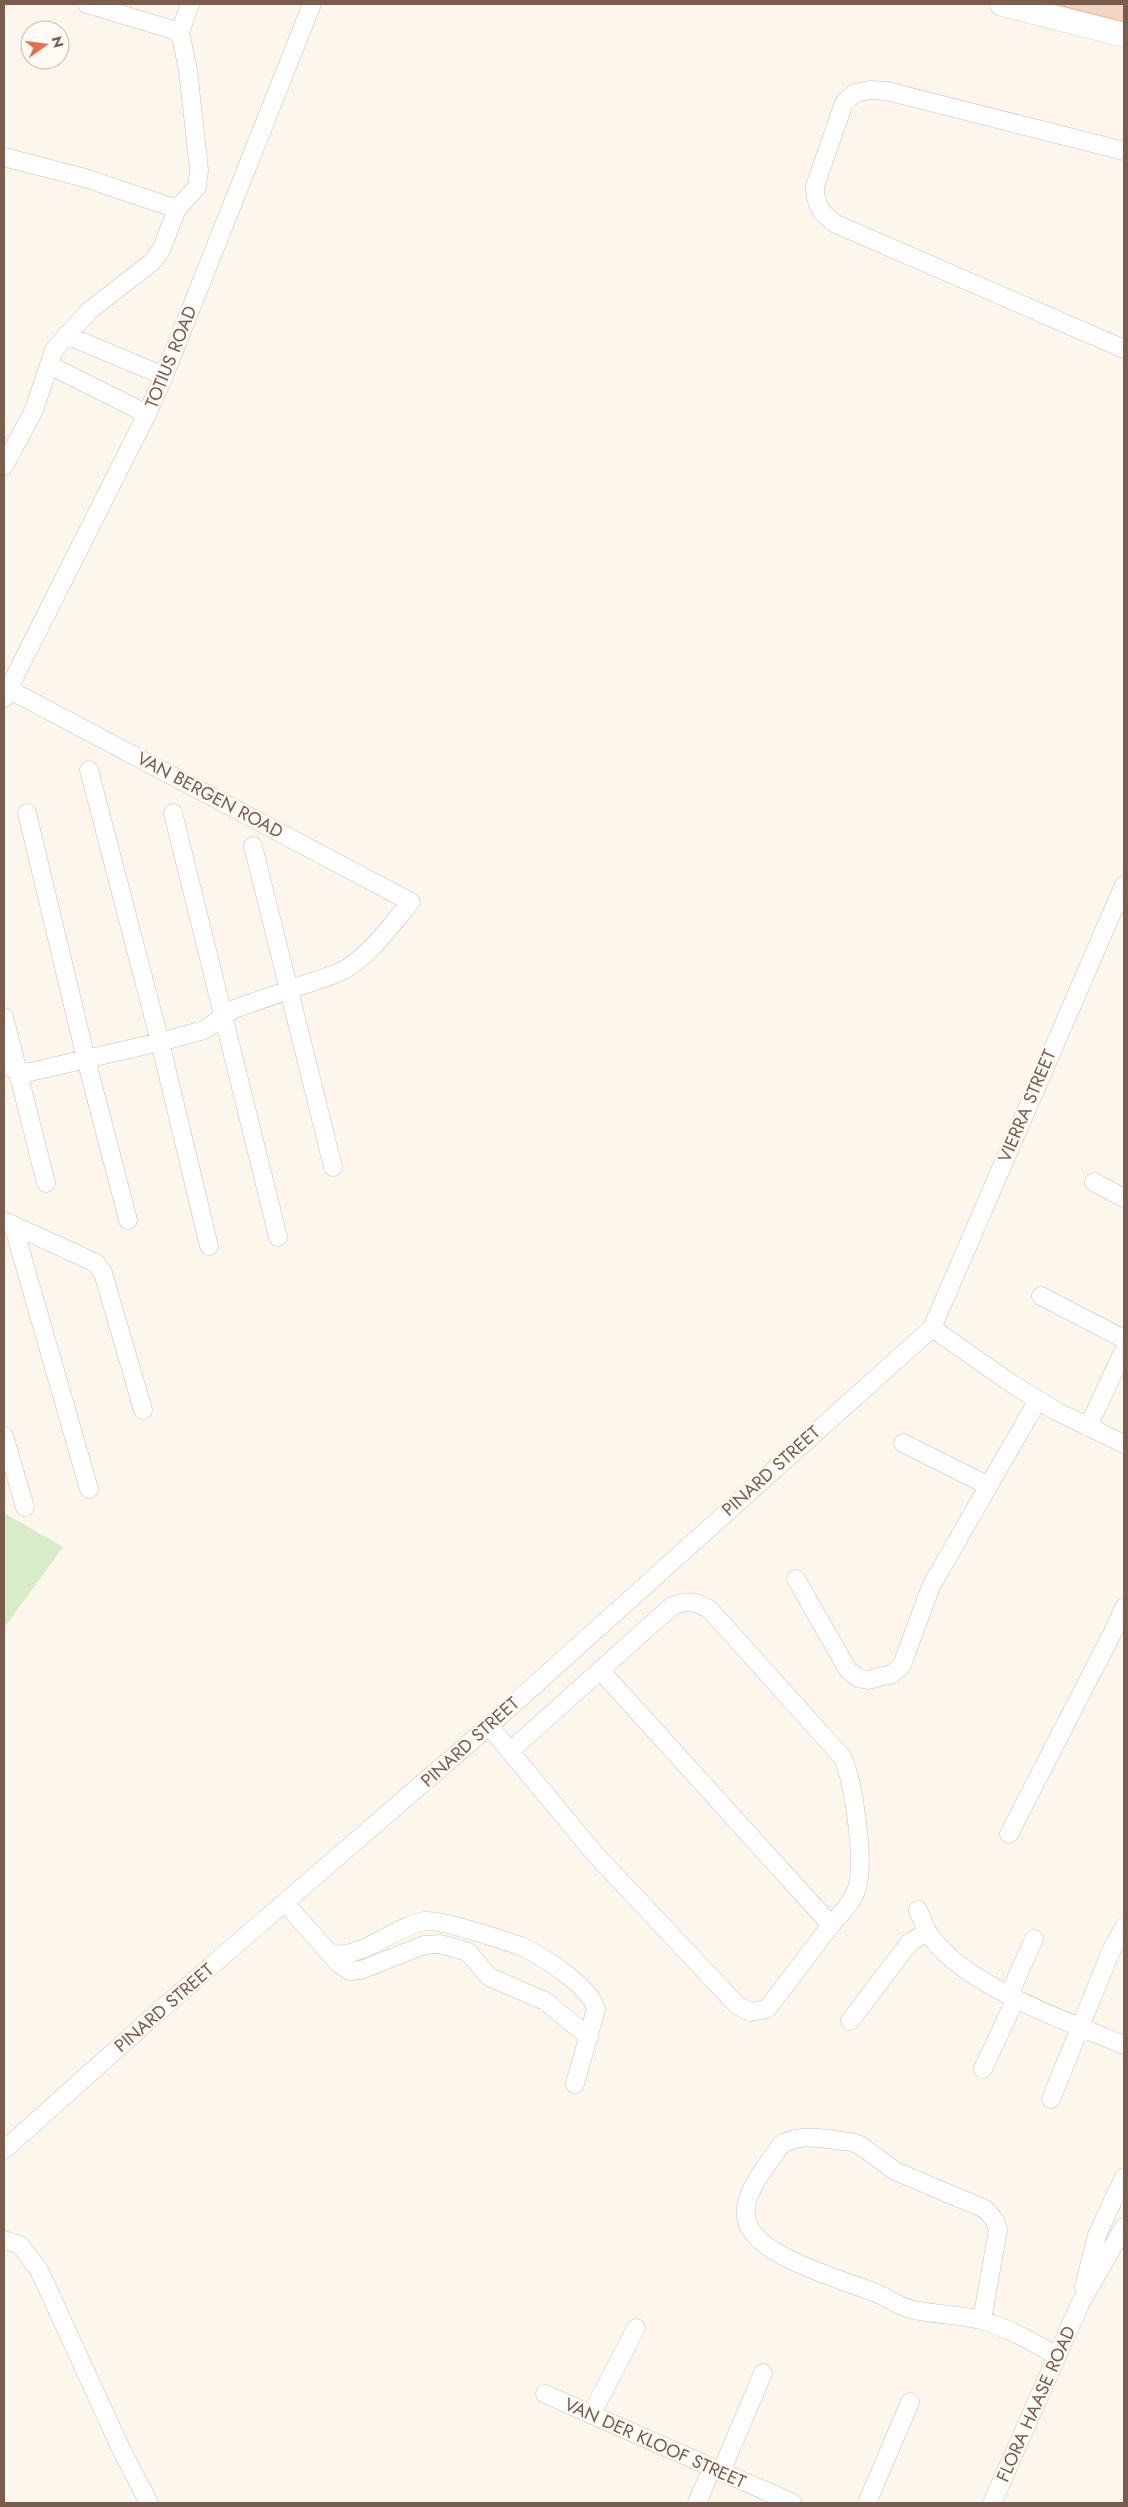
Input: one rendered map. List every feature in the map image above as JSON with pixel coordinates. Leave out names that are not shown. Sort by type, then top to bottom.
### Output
[{"type":"main road","points":[[1002,4],[1124,35]]},
{"type":"street","points":[[86,4],[180,32]]},
{"type":"street","points":[[4,466],[29,422],[54,350],[98,303],[152,262],[161,250],[177,208],[197,187],[199,178],[188,70],[180,32],[190,4]]},
{"type":"street","name":"TOTIUS ROAD","points":[[6,694],[147,414],[164,376],[312,4]]},
{"type":"street","points":[[1124,150],[887,91],[870,90],[855,93],[844,103],[815,186],[815,197],[825,217],[836,224],[1124,349]]},
{"type":"street","points":[[4,157],[85,178],[177,208]]},
{"type":"street","points":[[66,335],[164,376]]},
{"type":"street","points":[[49,365],[147,414]]},
{"type":"street","name":"VAN BERGEN ROAD","points":[[6,694],[411,902],[365,956],[354,966],[287,990]]},
{"type":"street","points":[[89,770],[160,1042],[209,1246]]},
{"type":"street","points":[[27,813],[86,1060],[128,1220]]},
{"type":"street","points":[[173,813],[278,1237]]},
{"type":"street","points":[[253,846],[287,990],[333,1167]]},
{"type":"street","name":"VIERRA STREET","points":[[932,1328],[1124,884]]},
{"type":"street","points":[[11,1068],[30,1072],[204,1030],[216,1024],[223,1015],[234,1009],[287,990]]},
{"type":"street","points":[[4,1017],[11,1068],[46,1183]]},
{"type":"street","points":[[1094,1182],[1124,1198]]},
{"type":"street","points":[[8,1223],[96,1263],[103,1273],[143,1410]]},
{"type":"street","points":[[8,1223],[89,1489]]},
{"type":"street","points":[[1040,1296],[1124,1339]]},
{"type":"street","points":[[932,1328],[1038,1400],[1124,1444]]},
{"type":"street","name":"PINARD STREET","points":[[4,2150],[285,1902],[489,1726],[932,1328]]},
{"type":"street","points":[[1088,1427],[1124,1350]]},
{"type":"street","points":[[796,1579],[848,1670],[858,1678],[868,1680],[892,1674],[902,1665],[908,1652],[930,1586],[1038,1400]]},
{"type":"street","points":[[4,1436],[25,1507]]},
{"type":"street","points":[[903,1443],[989,1486]]},
{"type":"street","points":[[489,1726],[595,1854],[743,2009],[754,2012],[767,2009],[856,1892],[859,1882],[859,1850],[850,1774],[843,1758],[711,1610],[702,1603],[692,1601],[672,1606],[510,1751]]},
{"type":"street","points":[[1009,1834],[1119,1633],[1124,1607]]},
{"type":"street","points":[[600,1670],[831,1926]]},
{"type":"street","points":[[285,1902],[344,1968],[355,1971],[424,1944],[440,1944],[473,1956],[489,1977],[545,2001],[588,2036]]},
{"type":"street","points":[[918,1910],[928,1932],[958,1964],[1012,1997],[1124,2045]]},
{"type":"street","points":[[332,1954],[349,1953],[425,1921],[433,1921],[481,1934],[533,1952],[586,1992],[591,1997],[596,2009],[575,2084]]},
{"type":"street","points":[[1051,2099],[1111,1951],[1124,1926]]},
{"type":"street","points":[[850,2021],[910,1942],[928,1932]]},
{"type":"street","points":[[473,1956],[481,1934]]},
{"type":"street","points":[[983,2069],[1034,1939]]},
{"type":"street","points":[[982,2320],[998,2230],[992,2214],[985,2209],[895,2171],[860,2145],[851,2142],[796,2137],[787,2140],[780,2146],[750,2194],[747,2206],[748,2224],[762,2242],[797,2263],[878,2294],[905,2307],[982,2320],[1020,2336],[1057,2356]]},
{"type":"street","name":"FLORA HAASE ROAD","points":[[1080,2304],[1097,2235],[1124,2177]]},
{"type":"street","name":"FLORA HAASE ROAD","points":[[992,2503],[1080,2304],[1124,2227]]},
{"type":"street","points":[[4,2240],[20,2245],[40,2270],[122,2450],[149,2503]]},
{"type":"street","points":[[591,2414],[636,2328]]},
{"type":"street","points":[[697,2503],[716,2470],[763,2374]]},
{"type":"street","name":"VAN DER KLOOF STREET","points":[[545,2394],[793,2503]]},
{"type":"street","points":[[866,2503],[910,2402]]},
{"type":"green space","points":[[4,1513],[63,1547],[4,1628]]},
{"type":"building","points":[[1055,4],[1124,4],[1124,22]]}]
